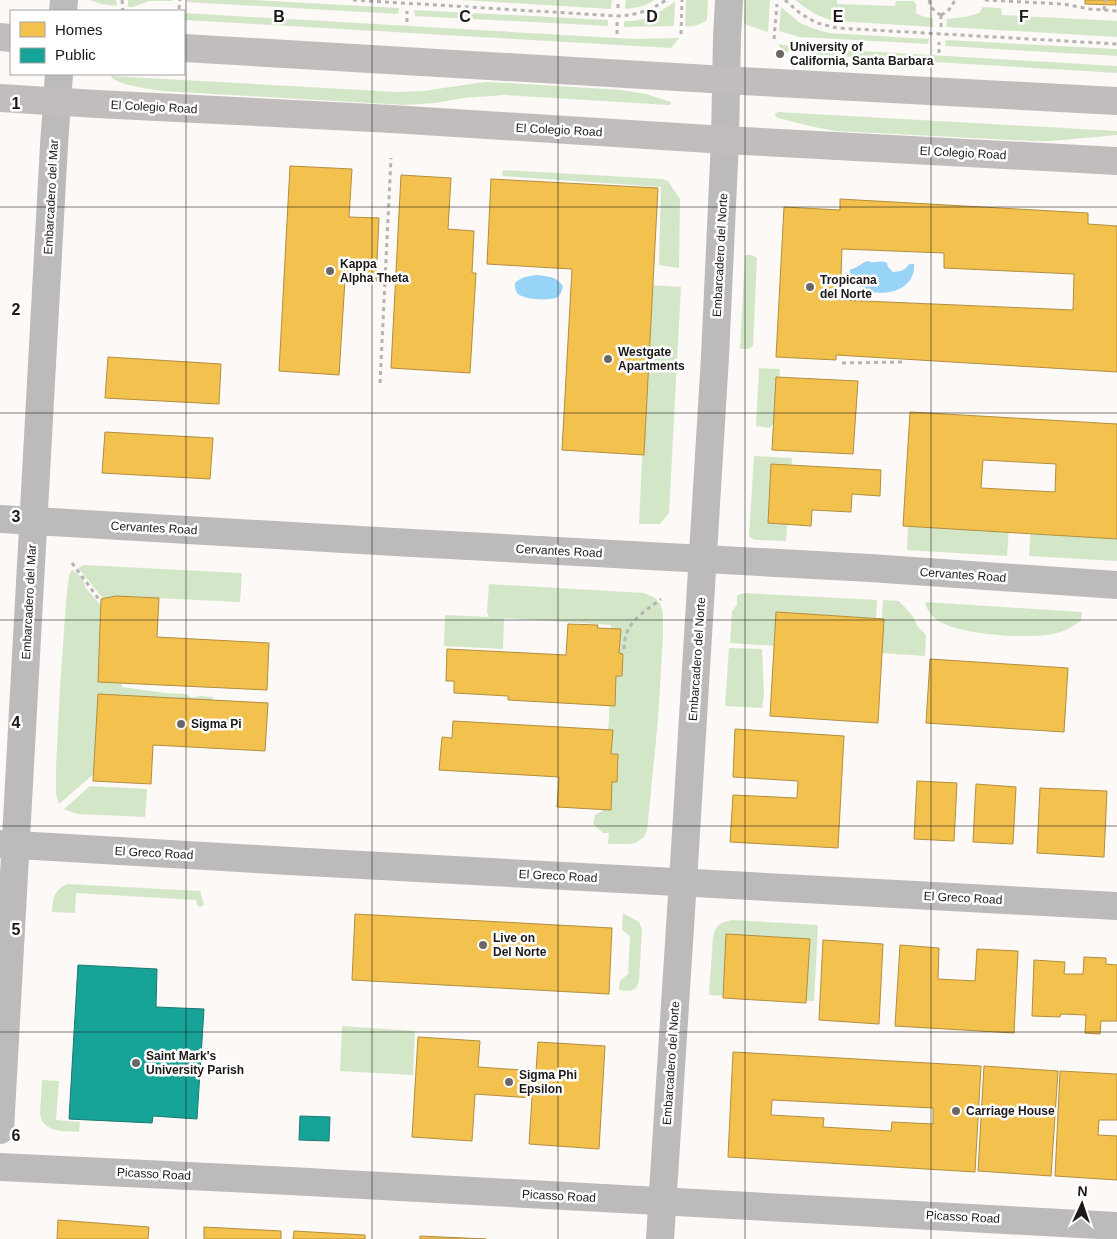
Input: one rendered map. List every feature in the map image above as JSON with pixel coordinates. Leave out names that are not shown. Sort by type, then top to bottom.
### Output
[{"type":"main road","points":[[185,48],[1117,101]]},
{"type":"main road","name":"El Colegio Road","points":[[0,98],[1117,162]]},
{"type":"street","name":"Embarcadero del Norte","points":[[660,1239],[715,357],[729,0]]},
{"type":"street","name":"Embarcadero del Mar","points":[[0,1130],[8,844],[34,522],[59,75]]},
{"type":"street","name":"Cervantes Road","points":[[0,520],[870,568],[1117,585]]},
{"type":"street","name":"El Greco Road","points":[[8,844],[1117,906]]},
{"type":"street","name":"Picasso Road","points":[[0,1167],[1117,1226]]},
{"type":"path","points":[[179,9],[180,0]]},
{"type":"path","points":[[353,0],[618,16],[633,15],[652,9],[666,0]]},
{"type":"path","points":[[618,0],[618,8]]},
{"type":"path","points":[[681,34],[682,0]]},
{"type":"path","points":[[785,0],[801,14],[817,23],[837,28],[1117,44]]},
{"type":"path","points":[[929,0],[930,6],[934,11],[941,15]]},
{"type":"path","points":[[941,15],[952,7],[955,0]]},
{"type":"path","points":[[985,0],[1063,4],[1117,11]]},
{"type":"path","points":[[1104,10],[1105,0]]},
{"type":"path","points":[[774,39],[777,4]]},
{"type":"path","points":[[407,11],[407,22]]},
{"type":"path","points":[[940,27],[941,15]]},
{"type":"path","points":[[616,34],[617,22]]},
{"type":"path","points":[[939,42],[939,53]]},
{"type":"path","points":[[380,383],[391,158]]},
{"type":"path","points":[[842,364],[906,362]]},
{"type":"path","points":[[72,563],[101,602]]},
{"type":"path","points":[[624,649],[624,639],[630,625],[661,599]]},
{"type":"green space","points":[[90,0],[116,0],[117,6],[101,4]]},
{"type":"green space","points":[[128,0],[173,0],[149,1],[128,7]]},
{"type":"green space","points":[[187,0],[253,0],[399,8],[398,14],[187,2]]},
{"type":"green space","points":[[460,0],[612,0],[611,9]]},
{"type":"green space","points":[[626,0],[655,0],[648,4],[625,9]]},
{"type":"green space","points":[[686,0],[708,0],[707,20],[696,25],[685,26]]},
{"type":"green space","points":[[745,0],[770,0],[768,32],[744,24]]},
{"type":"green space","points":[[795,0],[837,0],[837,4],[895,6],[896,1],[913,1],[916,4],[916,13],[924,17],[933,18],[933,27],[837,21],[815,14]]},
{"type":"green space","points":[[675,1],[674,26],[624,27],[624,21],[638,20],[651,16]]},
{"type":"green space","points":[[781,7],[800,23],[829,33],[929,39],[928,44],[800,37],[779,31]]},
{"type":"green space","points":[[983,7],[1001,8],[1002,15],[1117,21],[1117,37],[946,27],[947,19],[979,13]]},
{"type":"green space","points":[[414,10],[608,20],[608,26],[415,16]]},
{"type":"green space","points":[[185,13],[634,39],[679,38],[671,48],[185,20]]},
{"type":"green space","points":[[946,40],[1117,49],[1117,56],[945,46]]},
{"type":"green space","points":[[778,44],[795,47],[1117,66],[1117,73],[802,54],[802,51],[789,50],[787,53],[783,52]]},
{"type":"green space","points":[[112,76],[397,92],[423,91],[485,82],[510,83],[622,90],[646,94],[671,102],[669,105],[505,95],[405,105],[162,91],[120,82],[114,80]]},
{"type":"green space","points":[[778,112],[1117,131],[1117,135],[1034,141],[836,131],[778,118],[775,114]]},
{"type":"green space","points":[[503,170],[663,179],[668,181],[680,199],[679,268],[659,265],[661,187],[502,176]]},
{"type":"green space","points":[[745,255],[757,258],[753,346],[749,349],[740,349]]},
{"type":"green space","points":[[650,285],[681,287],[669,513],[660,524],[639,524]]},
{"type":"green space","points":[[759,368],[780,369],[777,417],[770,428],[756,426]]},
{"type":"green space","points":[[754,456],[792,458],[786,541],[756,540],[749,537]]},
{"type":"green space","points":[[908,523],[1009,528],[1007,556],[907,550]]},
{"type":"green space","points":[[1031,529],[1117,534],[1117,561],[1029,556]]},
{"type":"green space","points":[[84,565],[242,573],[240,602],[116,596],[105,601],[78,568]]},
{"type":"green space","points":[[72,570],[81,577],[85,587],[108,614],[122,687],[186,694],[192,698],[200,696],[213,697],[211,710],[96,772],[59,804],[56,795],[56,767],[60,688],[66,602],[69,575]]},
{"type":"green space","points":[[489,584],[644,593],[655,598],[660,603],[663,614],[663,637],[658,720],[647,831],[644,837],[637,842],[631,844],[608,844],[609,833],[603,833],[593,824],[595,815],[602,811],[609,717],[611,625],[504,618],[503,649],[444,646],[445,615],[489,617],[487,612]]},
{"type":"green space","points":[[745,593],[877,600],[876,620],[776,646],[730,643],[732,611],[737,605],[737,595]]},
{"type":"green space","points":[[883,600],[899,601],[912,615],[918,627],[926,635],[925,656],[880,653]]},
{"type":"green space","points":[[926,602],[1082,612],[1081,621],[1060,632],[1031,636],[997,635],[965,630],[940,622],[929,612],[925,604]]},
{"type":"green space","points":[[729,648],[762,649],[764,694],[762,708],[725,706]]},
{"type":"green space","points":[[90,786],[147,789],[145,817],[77,814],[64,809]]},
{"type":"green space","points":[[68,884],[200,891],[204,905],[200,907],[197,905],[196,900],[76,893],[75,913],[52,912],[57,892]]},
{"type":"green space","points":[[623,913],[639,922],[642,929],[639,981],[636,988],[630,991],[619,990],[620,981],[628,974],[630,936],[622,930]]},
{"type":"green space","points":[[732,920],[818,925],[814,1001],[709,995],[714,933],[719,925]]},
{"type":"green space","points":[[342,1026],[415,1031],[413,1075],[340,1071]]},
{"type":"green space","points":[[42,1080],[59,1081],[56,1120],[80,1122],[79,1132],[55,1130],[45,1125],[40,1114]]},
{"type":"water","points":[[868,261],[887,263],[893,272],[906,268],[909,264],[914,264],[912,275],[907,284],[897,290],[886,293],[864,289],[855,283],[849,273],[851,269]]},
{"type":"water","points":[[538,275],[557,280],[563,286],[558,297],[538,299],[526,298],[518,294],[515,283],[523,278]]},
{"type":"building: Homes","points":[[1085,0],[1116,0],[1116,5],[1085,4]]},
{"type":"building: Homes","name":"Kappa Alpha Theta","points":[[290,166],[352,169],[349,217],[379,218],[376,282],[345,280],[339,375],[279,371]]},
{"type":"building: Homes","points":[[401,175],[451,178],[448,229],[474,231],[472,273],[476,273],[470,373],[391,368]]},
{"type":"building: Homes","name":"Westgate Apartments","points":[[491,179],[658,188],[644,455],[562,450],[572,269],[487,264]]},
{"type":"building: Homes","name":"Tropicana del Norte","points":[[840,199],[1088,213],[1088,224],[1117,226],[1117,372],[836,355],[836,360],[776,357],[784,207],[840,210]],"holes":[[[842,249],[944,253],[944,268],[1074,274],[1073,310],[840,300]]]},
{"type":"building: Homes","points":[[108,357],[221,364],[219,404],[105,398]]},
{"type":"building: Homes","points":[[776,377],[858,381],[853,454],[772,450]]},
{"type":"building: Homes","points":[[910,412],[1117,424],[1117,539],[903,526]],"holes":[[[983,460],[1056,464],[1055,492],[981,488]]]},
{"type":"building: Homes","points":[[105,432],[213,438],[210,479],[102,473]]},
{"type":"building: Homes","points":[[771,464],[881,470],[880,496],[852,494],[851,512],[812,510],[811,526],[768,523]]},
{"type":"building: Homes","points":[[116,596],[159,598],[157,637],[269,643],[267,690],[98,682],[101,599]]},
{"type":"building: Homes","points":[[776,612],[884,619],[878,723],[770,716]]},
{"type":"building: Homes","points":[[568,624],[598,625],[597,628],[621,629],[619,653],[623,654],[622,676],[616,676],[615,706],[508,700],[508,696],[454,693],[454,681],[446,681],[447,649],[566,655]]},
{"type":"building: Homes","points":[[930,659],[1068,668],[1064,732],[926,723]]},
{"type":"building: Homes","name":"Sigma Pi","points":[[98,694],[268,703],[265,751],[153,745],[151,784],[93,781]]},
{"type":"building: Homes","points":[[453,721],[613,730],[611,754],[618,754],[617,782],[612,782],[611,810],[557,807],[559,777],[439,770],[442,737],[452,738]]},
{"type":"building: Homes","points":[[735,729],[844,736],[838,848],[730,842],[733,795],[797,798],[798,781],[733,777]]},
{"type":"building: Homes","points":[[917,781],[957,783],[954,841],[914,839]]},
{"type":"building: Homes","points":[[976,784],[1016,787],[1013,844],[973,842]]},
{"type":"building: Homes","points":[[1040,788],[1107,791],[1104,857],[1037,853]]},
{"type":"building: Homes","name":"Live on Del Norte","points":[[355,914],[612,928],[609,994],[352,980]]},
{"type":"building: Homes","points":[[726,934],[810,939],[806,1003],[723,998]]},
{"type":"building: Homes","points":[[823,940],[883,944],[879,1024],[819,1020]]},
{"type":"building: Homes","points":[[900,945],[939,948],[938,979],[975,981],[977,949],[1018,951],[1014,1033],[895,1026]]},
{"type":"building: Homes","points":[[1084,957],[1106,958],[1106,964],[1117,965],[1117,1021],[1101,1021],[1100,1034],[1085,1033],[1086,1015],[1061,1014],[1060,1017],[1032,1016],[1034,960],[1065,962],[1064,974],[1083,974]]},
{"type":"building: Homes","name":"Sigma Phi Epsilon","points":[[418,1037],[480,1041],[478,1067],[536,1071],[538,1042],[605,1046],[599,1149],[529,1144],[532,1098],[475,1094],[472,1141],[412,1137]]},
{"type":"building: Homes","name":"Carriage House","points":[[733,1052],[981,1066],[975,1172],[728,1157]],"holes":[[[772,1100],[933,1108],[933,1124],[892,1122],[891,1131],[823,1127],[824,1118],[771,1115]]]},
{"type":"building: Homes","name":"Carriage House","points":[[984,1066],[1058,1071],[1051,1176],[978,1171]]},
{"type":"building: Homes","points":[[1060,1071],[1117,1074],[1117,1120],[1099,1120],[1098,1135],[1117,1136],[1117,1180],[1055,1176]]},
{"type":"building: Homes","points":[[58,1220],[149,1227],[148,1239],[57,1239]]},
{"type":"building: Homes","points":[[204,1227],[281,1231],[281,1239],[204,1239]]},
{"type":"building: Homes","points":[[294,1231],[365,1235],[365,1239],[293,1239]]},
{"type":"building: Homes","points":[[420,1236],[486,1239],[420,1239]]},
{"type":"building: Public","name":"Saint Mark's University Parish","points":[[78,965],[157,969],[156,1007],[204,1009],[197,1119],[153,1116],[152,1123],[69,1119]]},
{"type":"building: Public","points":[[300,1116],[330,1117],[329,1141],[299,1140]]},
{"type":"place","name":"University of California, Santa Barbara","points":[[780,54]]},
{"type":"place","name":"Kappa Alpha Theta","points":[[330,271]]},
{"type":"place","name":"Tropicana del Norte","points":[[810,287]]},
{"type":"place","name":"Westgate Apartments","points":[[608,359]]},
{"type":"place","name":"Sigma Pi","points":[[181,724]]},
{"type":"place","name":"Live on Del Norte","points":[[483,945]]},
{"type":"place","name":"Saint Mark's University Parish","points":[[136,1063]]},
{"type":"place","name":"Sigma Phi Epsilon","points":[[509,1082]]},
{"type":"place","name":"Carriage House","points":[[956,1111]]}]
